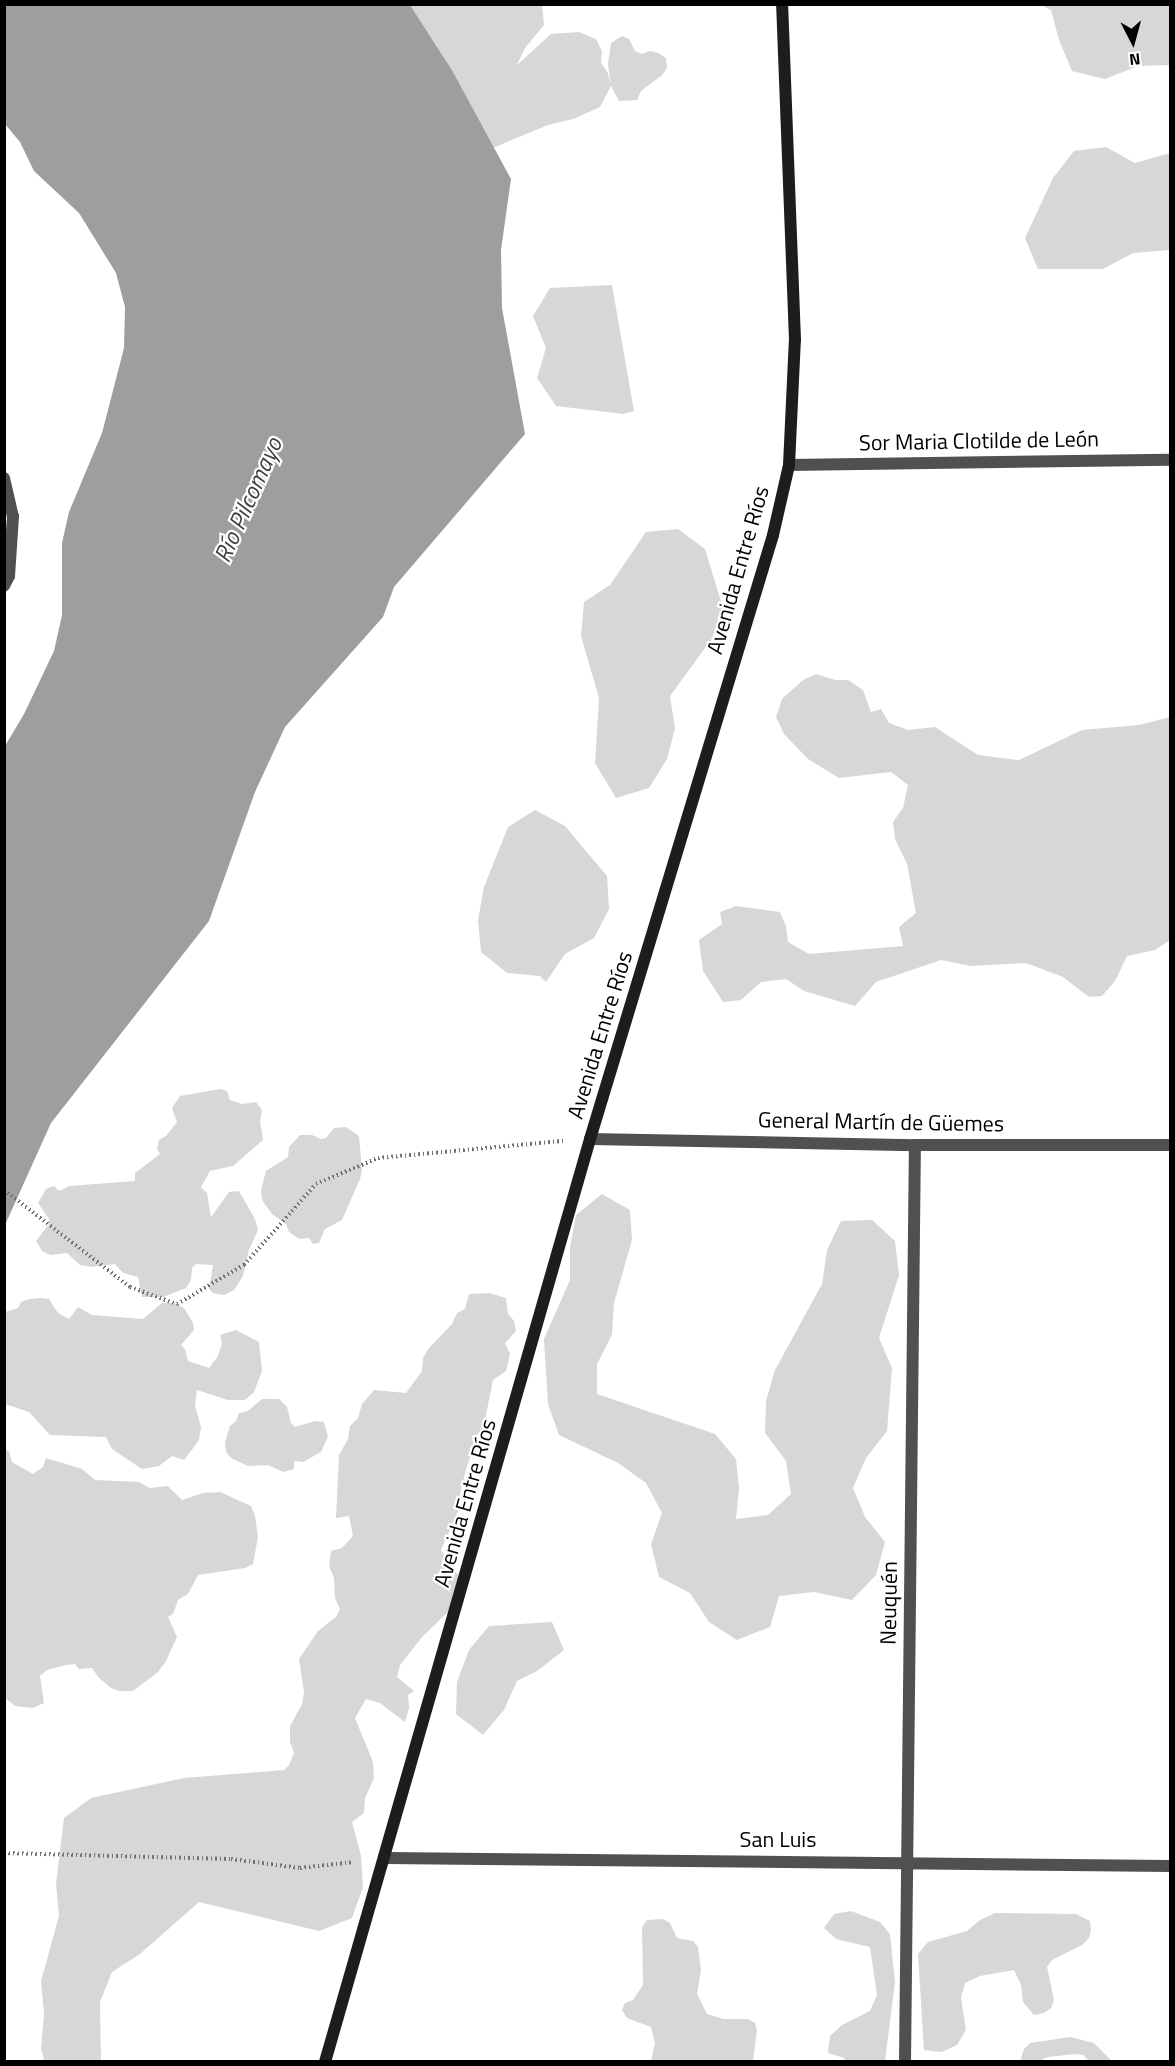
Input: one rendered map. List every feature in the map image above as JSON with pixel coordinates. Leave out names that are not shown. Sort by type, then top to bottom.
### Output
[{"type":"street","name":"Avenida Entre Ríos","points":[[325,2061],[386,1858],[590,1138],[773,535],[789,465],[795,340],[782,4]]},
{"type":"street","name":"Sor Maria Clotilde de León","points":[[789,465],[1170,460]]},
{"type":"street","points":[[4,478],[13,516],[9,576],[4,586]]},
{"type":"street","name":"General Martín de Güemes","points":[[590,1138],[915,1145],[1170,1144]]},
{"type":"street","name":"Neuquén","points":[[906,2061],[915,1145]]},
{"type":"street","name":"San Luis","points":[[386,1858],[1170,1866]]},
{"type":"path","points":[[4,1190],[27,1205],[130,1287],[177,1304],[244,1265],[316,1184],[378,1158],[590,1138]]},
{"type":"path","points":[[4,1853],[231,1859],[300,1868],[386,1858]]},
{"type":"shaded area","points":[[399,5],[542,5],[544,25],[525,48],[517,65],[551,34],[579,32],[596,39],[602,51],[601,63],[608,73],[611,85],[608,64],[611,43],[622,36],[629,39],[635,51],[642,54],[650,51],[666,58],[667,68],[662,75],[641,91],[637,100],[619,101],[611,86],[600,107],[495,147],[483,149]]},
{"type":"shaded area","points":[[1041,5],[1170,5],[1170,65],[1138,66],[1105,79],[1072,71],[1059,40],[1051,10]]},
{"type":"shaded area","points":[[1106,147],[1135,163],[1170,153],[1170,250],[1133,253],[1103,269],[1038,269],[1025,238],[1053,178],[1074,151]]},
{"type":"shaded area","points":[[612,285],[634,411],[623,414],[556,406],[537,378],[546,348],[533,316],[550,288]]},
{"type":"shaded area","points":[[678,529],[705,549],[724,611],[711,640],[670,696],[675,728],[667,759],[649,788],[616,798],[595,763],[599,698],[581,636],[584,602],[610,585],[646,532]]},
{"type":"shaded area","points":[[816,674],[835,680],[848,680],[863,690],[871,712],[881,709],[889,723],[908,730],[935,727],[978,755],[1019,760],[1082,730],[1139,725],[1170,717],[1170,940],[1155,950],[1127,956],[1115,981],[1102,996],[1089,997],[1063,977],[1026,963],[970,966],[941,960],[876,982],[855,1006],[804,991],[786,979],[761,982],[741,1000],[723,1002],[703,971],[699,940],[722,924],[720,912],[736,906],[780,912],[786,926],[788,942],[809,954],[903,946],[899,927],[916,913],[907,864],[895,839],[893,822],[903,808],[908,785],[891,772],[839,778],[808,759],[784,734],[776,717],[782,699],[803,680]]},
{"type":"shaded area","points":[[535,810],[565,826],[607,876],[609,909],[594,938],[565,954],[546,982],[540,976],[507,973],[481,952],[478,920],[484,887],[508,827]]},
{"type":"shaded area","points":[[220,1089],[227,1091],[230,1100],[242,1104],[256,1102],[262,1110],[260,1121],[263,1140],[233,1166],[210,1171],[201,1187],[207,1193],[211,1217],[229,1192],[239,1191],[255,1219],[258,1230],[249,1250],[243,1276],[234,1290],[224,1295],[213,1293],[209,1289],[213,1265],[196,1264],[192,1268],[191,1280],[186,1288],[163,1297],[142,1297],[138,1277],[123,1273],[115,1264],[91,1267],[80,1265],[67,1253],[50,1255],[42,1251],[36,1241],[49,1224],[49,1219],[38,1203],[46,1189],[54,1186],[59,1191],[69,1186],[135,1181],[135,1173],[160,1154],[157,1149],[159,1140],[166,1136],[177,1122],[172,1108],[180,1096]]},
{"type":"shaded area","points":[[346,1127],[359,1136],[362,1170],[360,1179],[342,1220],[325,1229],[319,1243],[313,1244],[309,1238],[299,1239],[289,1232],[286,1224],[272,1214],[262,1200],[261,1190],[266,1171],[288,1157],[289,1147],[300,1135],[312,1135],[321,1139],[326,1138],[334,1128]]},
{"type":"shaded area","points":[[602,1194],[630,1210],[632,1240],[614,1303],[612,1335],[597,1364],[597,1394],[715,1434],[736,1459],[739,1489],[736,1519],[768,1515],[791,1494],[786,1461],[765,1433],[766,1401],[775,1370],[822,1284],[827,1250],[841,1221],[872,1220],[895,1241],[899,1275],[879,1338],[892,1368],[887,1431],[866,1458],[853,1488],[865,1517],[885,1542],[876,1575],[852,1600],[814,1592],[779,1596],[770,1627],[737,1640],[709,1622],[690,1593],[659,1577],[651,1544],[662,1513],[646,1483],[618,1463],[559,1435],[548,1404],[544,1339],[570,1280],[570,1247],[576,1215]]},
{"type":"shaded area","points":[[489,1293],[506,1298],[508,1314],[514,1321],[516,1331],[505,1343],[510,1354],[506,1371],[493,1380],[483,1430],[476,1436],[476,1452],[471,1455],[466,1469],[459,1498],[459,1509],[441,1550],[462,1581],[448,1612],[423,1636],[400,1665],[397,1677],[414,1691],[408,1695],[409,1708],[405,1722],[380,1703],[366,1699],[355,1718],[373,1762],[374,1778],[365,1798],[364,1813],[352,1822],[361,1856],[363,1887],[352,1918],[319,1931],[199,1902],[140,1954],[112,1972],[100,2002],[101,2061],[44,2061],[41,2048],[44,2014],[41,1981],[59,1916],[56,1883],[64,1818],[91,1798],[184,1778],[284,1770],[289,1765],[294,1753],[290,1742],[290,1726],[302,1704],[304,1692],[299,1659],[318,1631],[336,1617],[340,1609],[335,1598],[334,1578],[329,1566],[331,1551],[342,1548],[353,1536],[349,1516],[336,1518],[339,1455],[348,1439],[350,1426],[358,1418],[362,1404],[374,1390],[406,1393],[422,1371],[423,1358],[429,1348],[452,1324],[457,1313],[465,1309],[469,1294]]},
{"type":"shaded area","points":[[40,1298],[49,1299],[58,1313],[69,1319],[78,1307],[92,1315],[143,1319],[162,1303],[174,1303],[184,1308],[193,1323],[194,1330],[181,1345],[185,1349],[188,1361],[209,1368],[218,1356],[222,1343],[220,1335],[236,1330],[259,1342],[262,1371],[254,1392],[245,1400],[228,1400],[197,1390],[195,1406],[201,1427],[199,1440],[184,1460],[172,1456],[159,1466],[142,1469],[112,1449],[106,1437],[50,1435],[29,1412],[5,1404],[5,1312],[18,1308],[21,1302]]},
{"type":"shaded area","points":[[262,1399],[279,1399],[287,1407],[291,1423],[295,1427],[315,1421],[324,1422],[328,1437],[321,1452],[303,1462],[294,1461],[294,1469],[283,1472],[268,1465],[248,1466],[231,1458],[226,1452],[225,1442],[230,1426],[236,1421],[239,1413],[248,1411]]},
{"type":"shaded area","points":[[5,1449],[9,1451],[12,1462],[33,1474],[43,1467],[46,1458],[82,1469],[95,1480],[139,1482],[150,1488],[168,1486],[182,1500],[203,1493],[220,1492],[251,1506],[258,1537],[253,1564],[245,1568],[198,1575],[188,1594],[178,1600],[173,1614],[168,1617],[177,1637],[166,1661],[158,1672],[133,1691],[119,1691],[111,1688],[99,1678],[92,1668],[79,1669],[75,1664],[47,1670],[40,1676],[44,1703],[33,1708],[15,1706],[4,1697]]},
{"type":"shaded area","points":[[552,1622],[564,1650],[537,1671],[517,1681],[504,1710],[483,1735],[456,1714],[457,1682],[469,1650],[489,1626]]},
{"type":"shaded area","points":[[851,1911],[880,1922],[890,1934],[895,1982],[885,2061],[846,2061],[844,2058],[828,2053],[830,2036],[842,2025],[870,2011],[877,1995],[870,1947],[836,1939],[824,1928],[834,1914]]},
{"type":"shaded area","points":[[995,1913],[1076,1914],[1090,1921],[1091,1930],[1089,1938],[1082,1945],[1052,1960],[1047,1967],[1054,2000],[1051,2008],[1044,2013],[1034,2015],[1023,2002],[1021,1985],[1014,1970],[980,1976],[965,1983],[961,1998],[966,2030],[957,2045],[942,2052],[924,2050],[918,1954],[928,1942],[967,1931],[980,1920]]},
{"type":"shaded area","points":[[663,1919],[670,1923],[677,1938],[693,1941],[698,1947],[701,1970],[697,1994],[707,2014],[723,2019],[748,2019],[755,2023],[757,2030],[753,2061],[651,2061],[655,2043],[651,2027],[627,2018],[622,2010],[625,2003],[633,2000],[643,1985],[642,1927],[647,1920]]},
{"type":"shaded area","points":[[1070,2037],[1094,2043],[1112,2061],[1089,2061],[1083,2055],[1075,2054],[1048,2057],[1039,2061],[1020,2061],[1024,2049],[1030,2043]]},
{"type":"water","name":"Río Pilcomayo","points":[[5,4],[410,5],[453,72],[511,179],[501,250],[502,308],[525,434],[394,587],[383,617],[285,727],[255,792],[209,921],[51,1123],[5,1225],[5,746],[24,714],[54,651],[62,615],[62,543],[69,512],[102,433],[124,348],[125,307],[116,273],[79,213],[34,171],[20,142],[5,124]]}]
